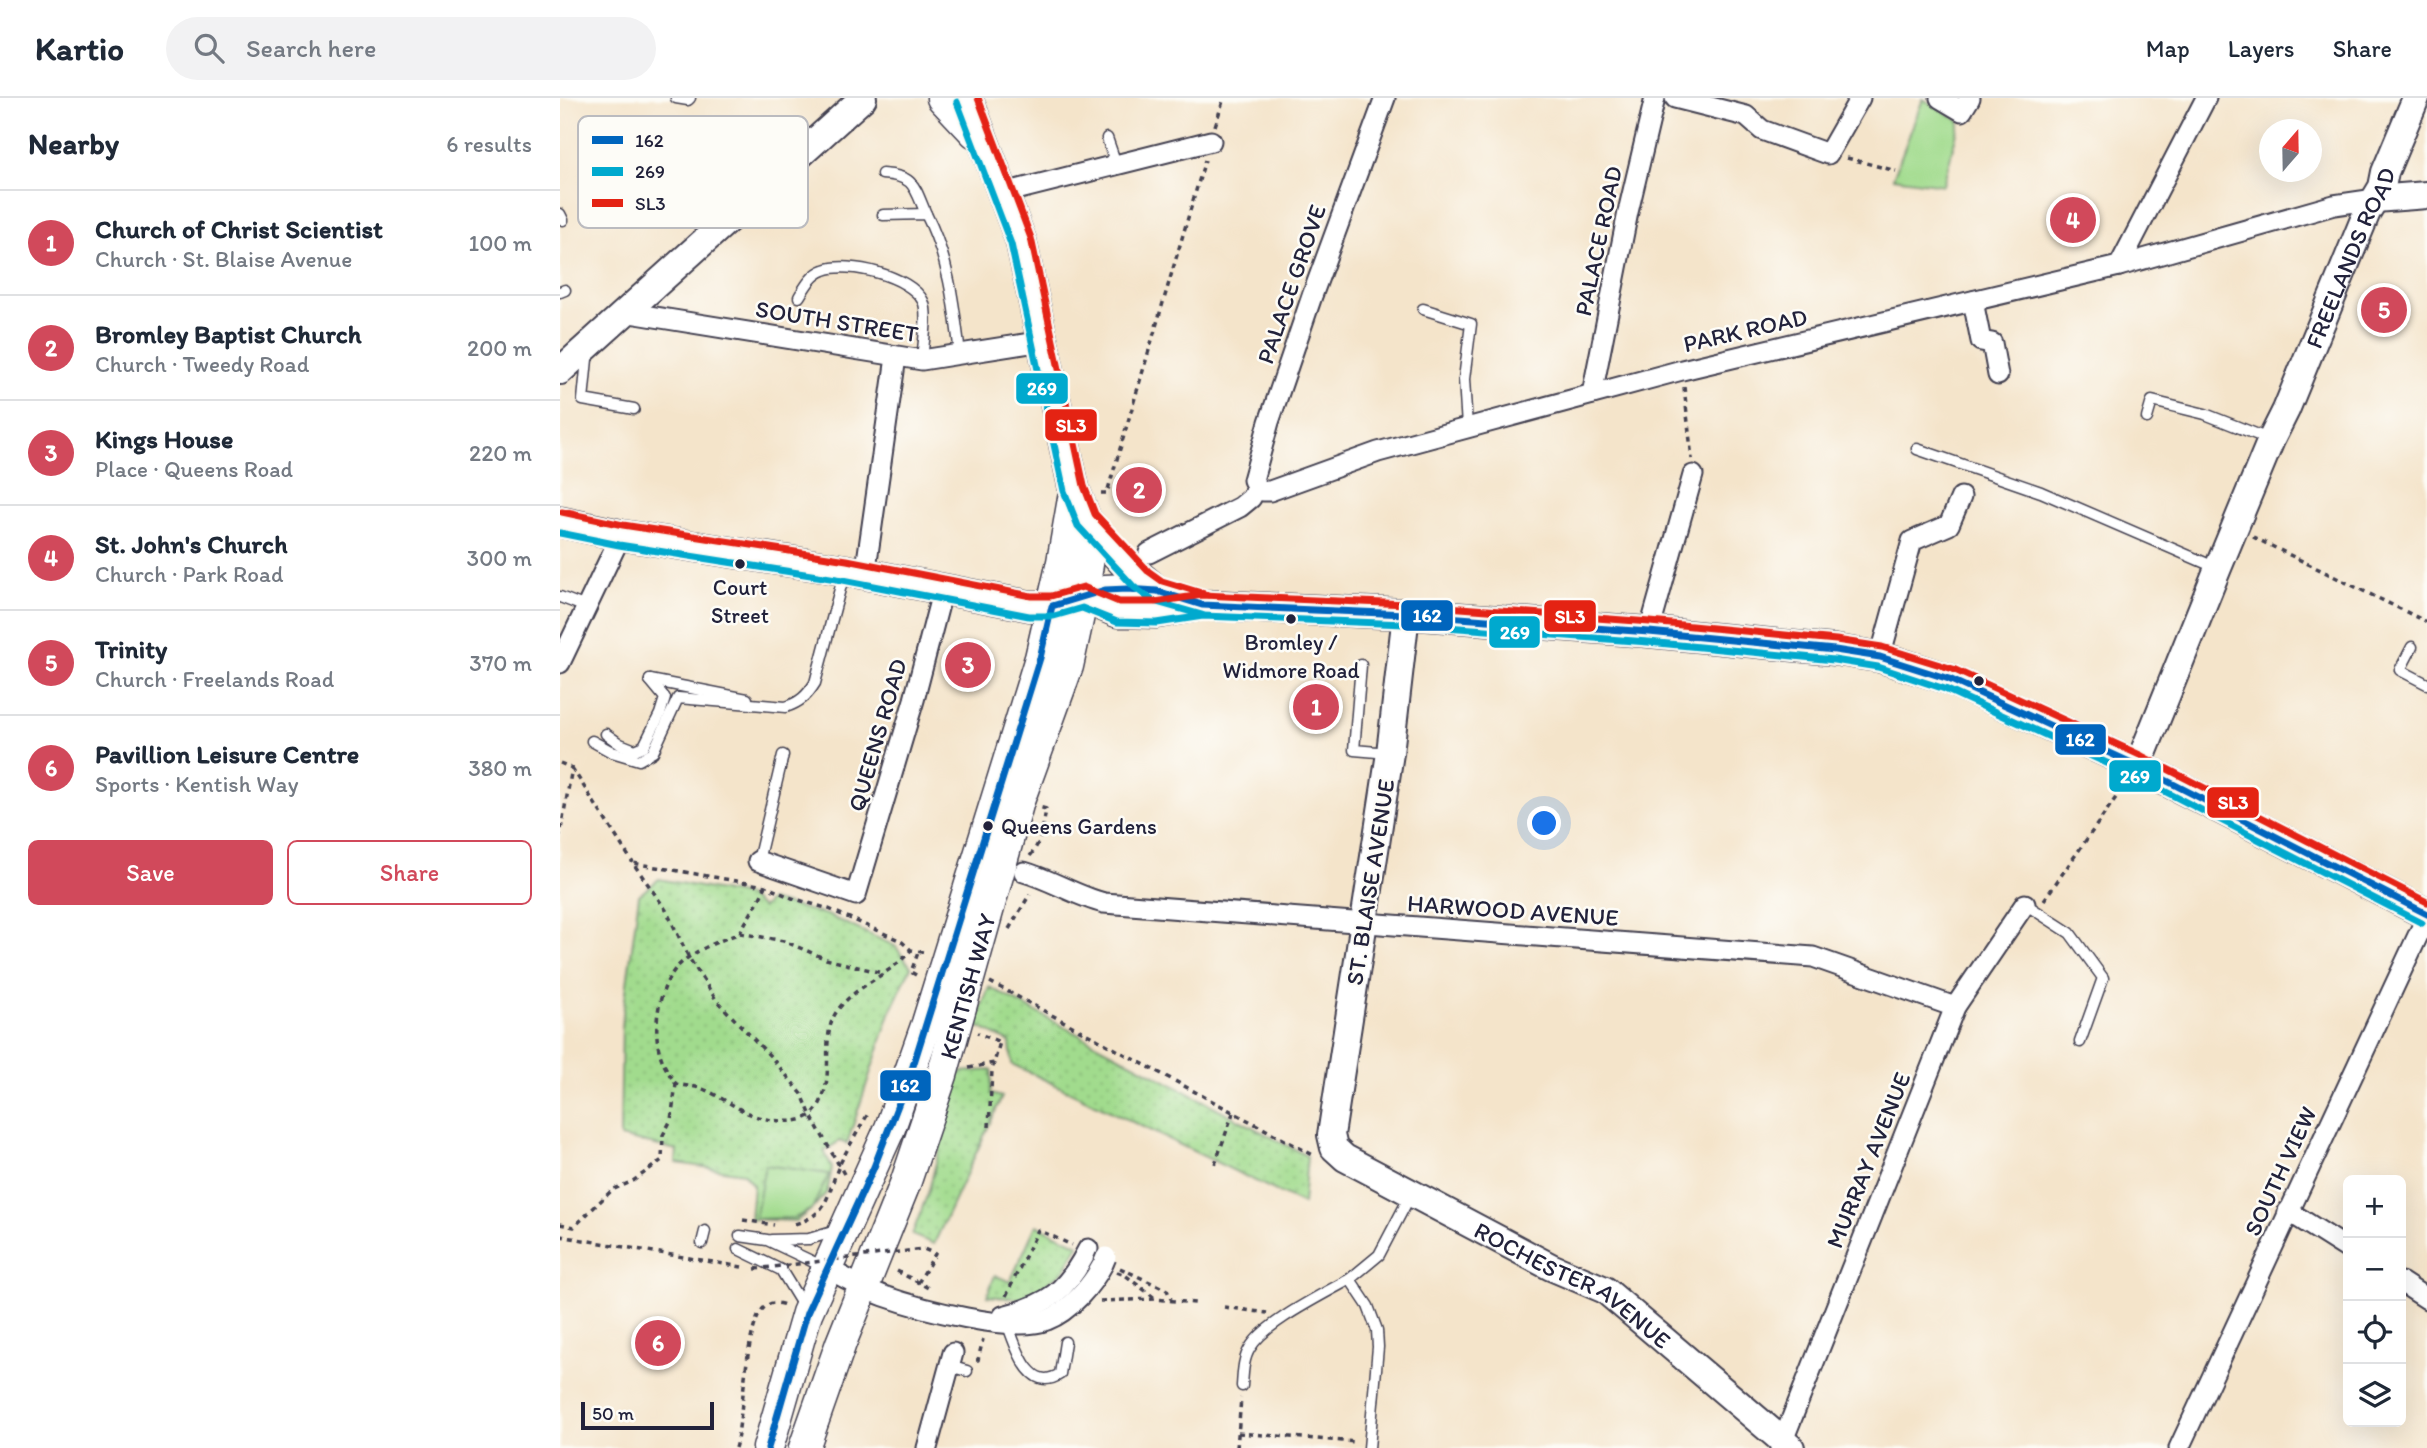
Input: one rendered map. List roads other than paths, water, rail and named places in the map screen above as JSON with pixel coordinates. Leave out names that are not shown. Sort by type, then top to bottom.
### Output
[{"type":"main road","points":[[942,98],[982,141]]},
{"type":"main road","points":[[967,98],[1021,241],[1074,489],[1086,520],[1127,566],[1157,591]]},
{"type":"main road","name":"KENTISH WAY","points":[[768,1448],[807,1312],[903,1095],[927,1023],[1040,658],[1064,552],[1074,489]]},
{"type":"main road","name":"KENTISH WAY","points":[[803,1448],[905,1184],[942,1074],[1019,801],[1068,666],[1090,551],[1086,520]]},
{"type":"main road","points":[[560,523],[1030,606],[1052,606],[1105,590],[1127,589],[1157,591],[1202,605]]},
{"type":"main road","points":[[1083,597],[1109,610],[1132,613],[1156,613],[1202,605],[1406,614],[1650,632],[1880,657],[1949,678],[2138,766],[2427,915]]},
{"type":"street","points":[[808,147],[863,98]]},
{"type":"street","name":"PALACE GROVE","points":[[1257,487],[1253,480],[1269,422],[1331,240],[1385,98]]},
{"type":"street","name":"PALACE ROAD","points":[[1592,394],[1628,212],[1655,98]]},
{"type":"street","points":[[1675,98],[1746,116],[1762,130],[1828,153],[1860,98]]},
{"type":"street","points":[[1940,98],[1962,111],[1970,98]]},
{"type":"street","points":[[2119,266],[2206,98]]},
{"type":"street","name":"FREELANDS ROAD","points":[[2138,766],[2234,528],[2416,98]]},
{"type":"street","points":[[1004,193],[1211,141]]},
{"type":"street","points":[[2375,199],[2427,195]]},
{"type":"street","name":"PARK ROAD","points":[[1257,487],[1270,491],[1378,452],[1682,370],[2119,266],[2334,205],[2375,199]]},
{"type":"street","points":[[560,370],[718,228]]},
{"type":"street","points":[[1973,302],[1981,341],[1992,343],[1998,375]]},
{"type":"street","name":"SOUTH STREET","points":[[624,312],[922,360],[1043,341]]},
{"type":"street","points":[[855,573],[896,357]]},
{"type":"street","points":[[1650,632],[1693,475]]},
{"type":"street","points":[[1149,553],[1240,507],[1257,487]]},
{"type":"street","points":[[1880,657],[1912,541],[1950,525],[1961,497]]},
{"type":"street","points":[[560,663],[621,535]]},
{"type":"street","name":"QUEENS ROAD","points":[[765,864],[856,895],[914,700],[943,589]]},
{"type":"street","name":"ST. BLAISE AVENUE","points":[[1334,1148],[1331,1135],[1390,753],[1406,614]]},
{"type":"street","name":"HARWOOD AVENUE","points":[[1025,870],[1090,900],[1104,903],[1813,957],[1955,1007]]},
{"type":"street","name":"MURRAY AVENUE","points":[[1785,1446],[1955,1007],[2031,907]]},
{"type":"street","name":"SOUTH VIEW","points":[[2179,1448],[2427,915]]},
{"type":"street","name":"ROCHESTER AVENUE","points":[[1334,1148],[1345,1158],[1551,1267],[1605,1290],[1785,1446]]},
{"type":"street","points":[[2288,1211],[2343,1246]]},
{"type":"street","points":[[826,1268],[863,1287],[908,1302],[957,1315],[1018,1325],[1047,1321],[1091,1286],[1103,1261]]},
{"type":"street","points":[[2406,1285],[2427,1299]]},
{"type":"street","points":[[927,1448],[956,1363]]},
{"type":"lane","points":[[676,98],[690,98]]},
{"type":"lane","points":[[1107,138],[1116,164]]},
{"type":"lane","points":[[882,174],[902,175],[909,181],[935,230],[951,281],[960,354]]},
{"type":"lane","points":[[883,215],[926,214]]},
{"type":"lane","points":[[799,297],[808,283],[825,270],[852,268],[901,280],[921,296],[925,305],[922,360]]},
{"type":"lane","points":[[1423,309],[1471,324],[1464,379],[1467,427]]},
{"type":"lane","points":[[582,352],[587,359],[583,400],[634,409]]},
{"type":"lane","points":[[2147,418],[2152,401],[2205,414],[2271,440]]},
{"type":"lane","points":[[1917,449],[2041,492],[2218,568]]},
{"type":"lane","points":[[592,741],[612,752],[639,760],[653,752],[678,698],[786,707],[796,704],[807,696],[815,683],[855,573]]},
{"type":"lane","points":[[560,597],[586,607]]},
{"type":"lane","points":[[2412,647],[2400,670],[2427,684]]},
{"type":"lane","points":[[1361,665],[1354,750],[1390,753]]},
{"type":"lane","points":[[606,734],[635,750],[644,746],[665,698],[650,680],[786,707]]},
{"type":"lane","points":[[765,864],[783,755]]},
{"type":"lane","points":[[2031,907],[2070,933],[2102,978],[2080,1042]]},
{"type":"lane","points":[[1242,1386],[1249,1349],[1280,1320],[1350,1279],[1379,1255],[1412,1193]]},
{"type":"lane","points":[[740,1236],[767,1240],[809,1239],[845,1228]]},
{"type":"lane","points":[[702,1243],[705,1231]]},
{"type":"lane","points":[[767,1240],[826,1268]]},
{"type":"lane","points":[[738,1250],[781,1270],[807,1312]]},
{"type":"lane","points":[[1350,1279],[1368,1306],[1377,1330],[1370,1446]]},
{"type":"lane","points":[[1000,1320],[1023,1364],[1032,1374],[1053,1379],[1060,1374],[1065,1342]]},
{"type":"place","name":"St. John's Church","points":[[2073,220]]},
{"type":"place","name":"Trinity","points":[[2384,310]]},
{"type":"place","name":"Bromley Baptist Church","points":[[1139,490]]},
{"type":"place","name":"Court Street","points":[[740,564]]},
{"type":"place","name":"Bromley / Widmore Road","points":[[1291,619]]},
{"type":"place","name":"Kings House","points":[[968,665]]},
{"type":"place","name":"Church of Christ Scientist","points":[[1316,707]]},
{"type":"place","name":"Queens Gardens","points":[[988,826]]},
{"type":"place","name":"Pavillion Leisure Centre","points":[[658,1343]]}]
